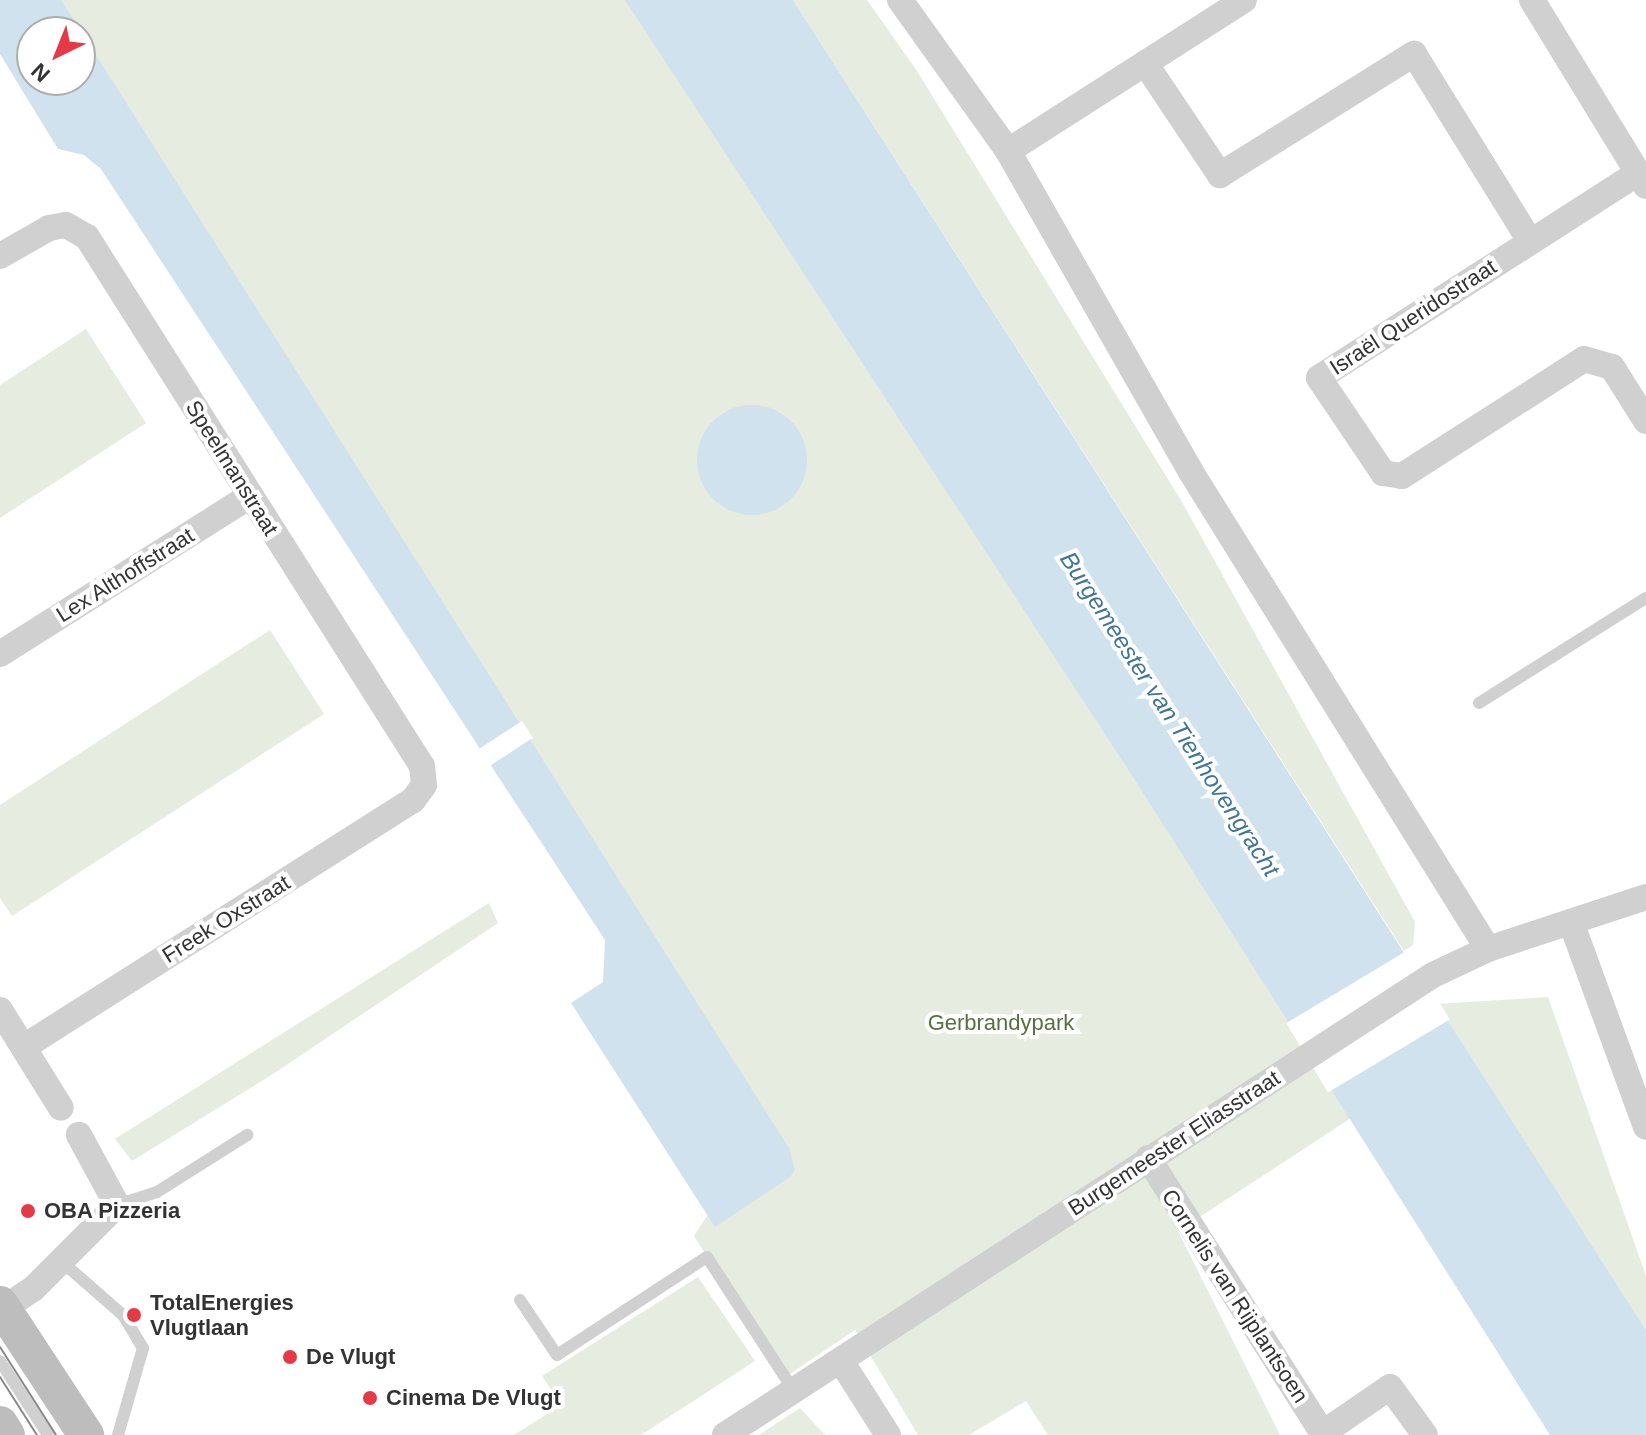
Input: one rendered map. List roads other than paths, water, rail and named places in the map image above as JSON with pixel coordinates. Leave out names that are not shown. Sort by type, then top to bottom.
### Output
[{"type":"main road","points":[[2,1306],[86,1435]]},
{"type":"main road","points":[[0,1424],[7,1435]]},
{"type":"street","points":[[900,0],[1008,151],[1191,472],[1488,949]]},
{"type":"street","points":[[1008,151],[1244,0]]},
{"type":"street","points":[[1541,3],[1642,180]]},
{"type":"street","points":[[1145,63],[1220,175],[1414,54],[1530,241]]},
{"type":"street","name":"Israël Queridostraat","points":[[1642,180],[1530,241],[1319,378],[1383,473],[1402,476],[1584,359],[1612,367],[1646,421]]},
{"type":"street","name":"Speelmanstraat","points":[[0,256],[49,228],[66,225],[87,237],[422,766],[424,785]]},
{"type":"street","name":"Lex Althoffstraat","points":[[0,654],[250,496]]},
{"type":"street","name":"Freek Oxstraat","points":[[24,1047],[413,800],[424,785]]},
{"type":"street","name":"Burgemeester Eliasstraat","points":[[725,1435],[1433,975],[1488,949],[1646,897]]},
{"type":"street","points":[[1571,922],[1646,1127]]},
{"type":"street","points":[[0,1010],[61,1108]]},
{"type":"street","points":[[2,1306],[61,1261],[117,1205],[79,1135]]},
{"type":"street","name":"Cornelis van Rijplantsoen","points":[[1148,1158],[1323,1434],[1390,1387],[1425,1435]]},
{"type":"street","points":[[841,1361],[888,1435]]},
{"type":"lane","points":[[1479,703],[1646,598]]},
{"type":"lane","points":[[117,1205],[157,1192],[247,1135]]},
{"type":"lane","points":[[520,1300],[557,1355],[707,1257],[794,1391]]},
{"type":"lane","points":[[61,1261],[123,1315],[143,1348],[118,1435]]},
{"type":"lane","points":[[0,1361],[48,1435]]},
{"type":"water","points":[[0,0],[61,0],[71,16],[16,16],[16,80],[0,54]]},
{"type":"water","name":"Burgemeester van Tienhovengracht","points":[[625,0],[793,0],[1646,1330],[1646,1435],[1550,1435],[1133,777]]},
{"type":"water","points":[[96,55],[789,1148],[795,1170],[790,1177],[715,1227],[571,1003],[603,982],[605,940],[101,169],[84,155],[58,149],[26,96],[96,96]]},
{"type":"water","points":[[752,405],[773,409],[791,421],[803,439],[807,460],[803,481],[791,499],[773,511],[752,515],[731,511],[713,499],[701,481],[697,460],[701,439],[713,421],[731,409]]},
{"type":"tram line","points":[[0,1347],[56,1435]]},
{"type":"tram line","points":[[0,1377],[37,1435]]},
{"type":"place","name":"OBA Pizzeria","points":[[28,1211]]},
{"type":"place","name":"TotalEnergies Vlugtlaan","points":[[134,1315]]},
{"type":"place","name":"De Vlugt","points":[[290,1357]]},
{"type":"place","name":"Cinema De Vlugt","points":[[370,1398]]},
{"type":"park label","name":"Gerbrandypark","points":[[1001,1023]]}]
